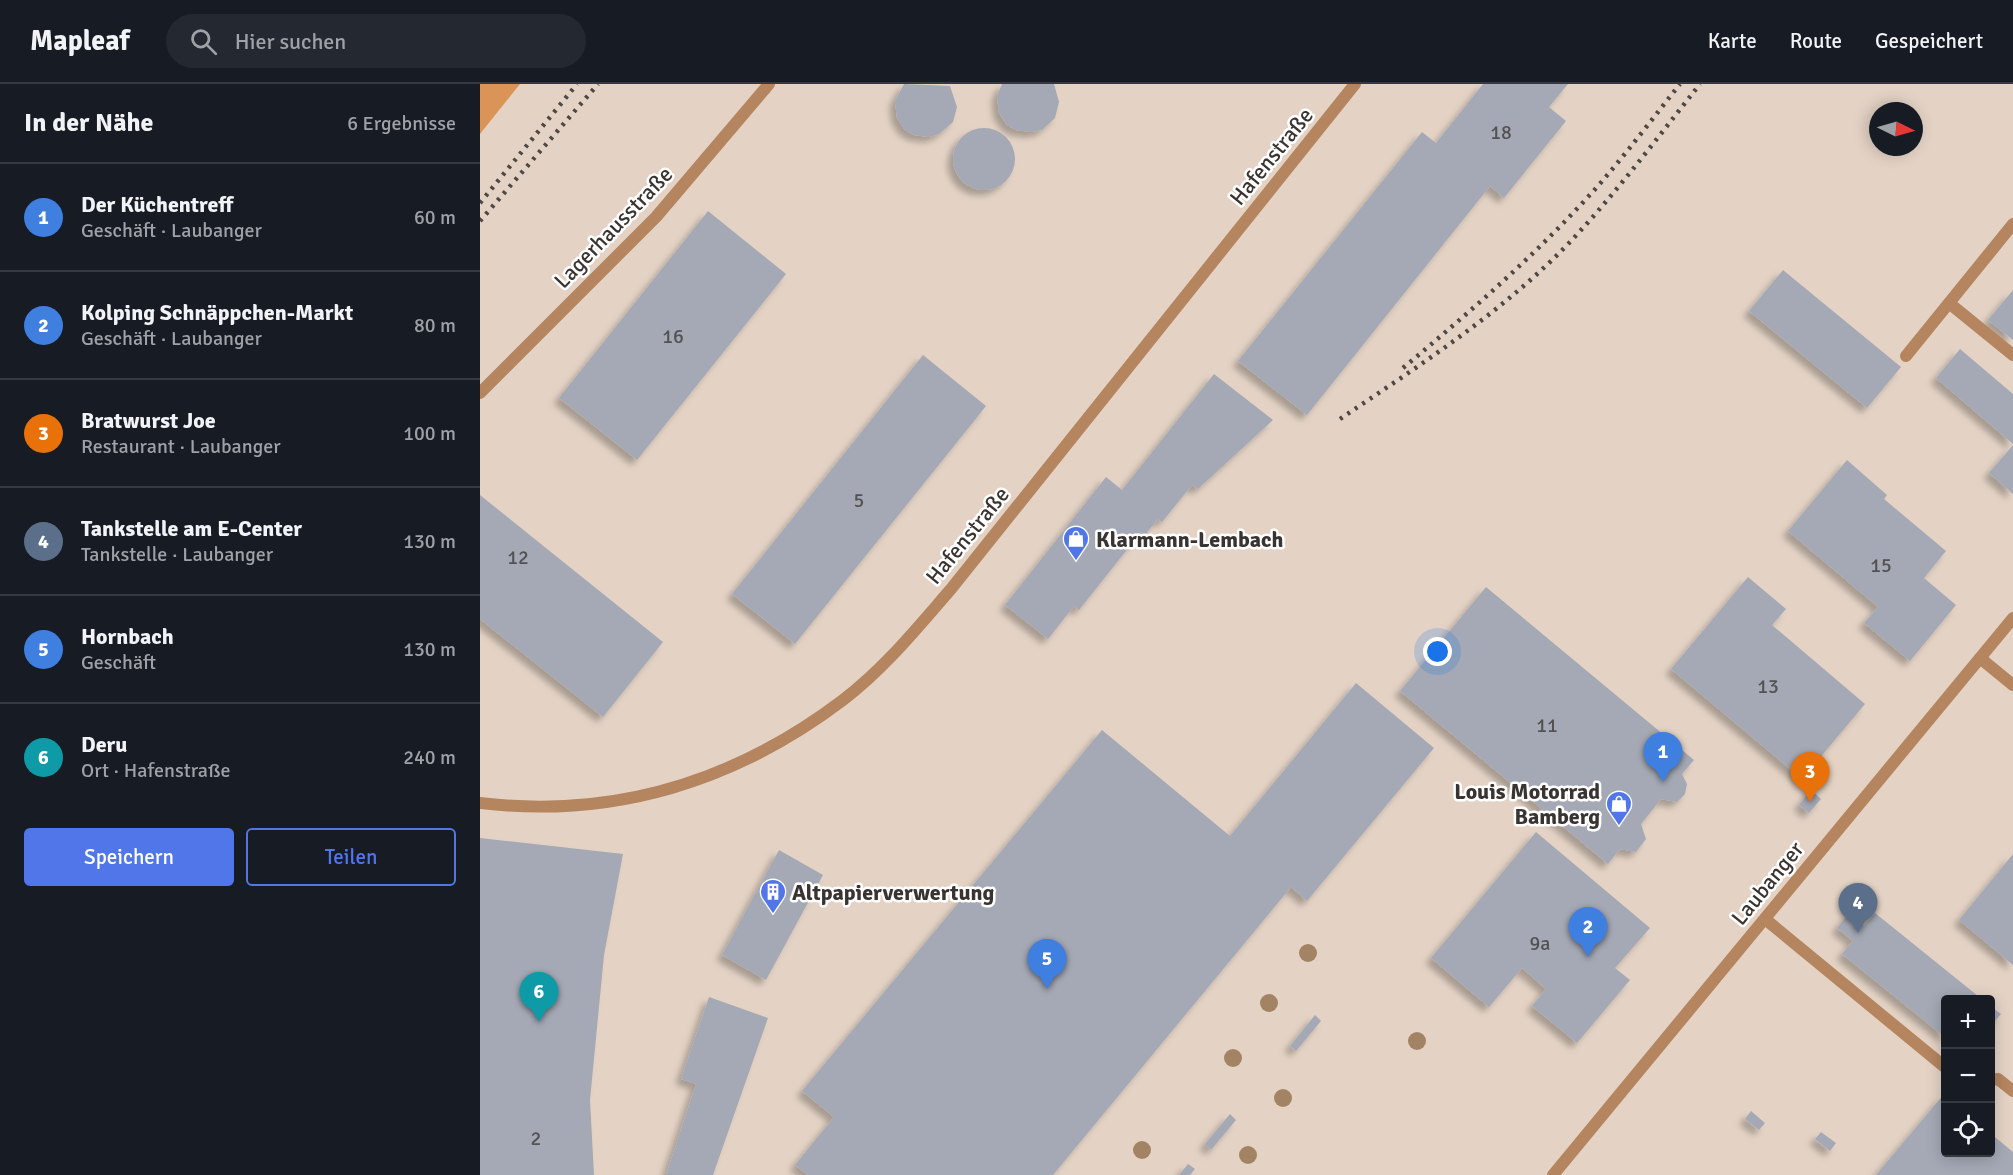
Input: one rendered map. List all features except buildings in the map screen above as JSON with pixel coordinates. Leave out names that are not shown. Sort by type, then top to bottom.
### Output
[{"type":"street","name":"Lagerhausstraße","points":[[480,393],[656,217],[769,84]]},
{"type":"street","name":"Hafenstraße","points":[[480,803],[543,806],[600,804],[646,796],[728,770],[782,742],[844,699],[901,647],[951,589],[1355,84]]},
{"type":"street","points":[[1906,356],[2013,224]]},
{"type":"street","points":[[1949,303],[2013,355]]},
{"type":"street","name":"Laubanger","points":[[1553,1175],[2013,618]]},
{"type":"street","points":[[1980,658],[2013,685]]},
{"type":"street","points":[[1765,919],[1941,1064]]},
{"type":"street","points":[[1995,1079],[1998,1079],[2013,1091]]},
{"type":"shaded area","points":[[480,84],[2013,84],[2013,1175],[480,1175]]},
{"type":"shaded area","points":[[480,84],[520,84],[480,134]]},
{"type":"railway","points":[[480,203],[577,84]]},
{"type":"railway","points":[[480,221],[598,84]]},
{"type":"railway","points":[[1403,368],[1503,281],[1575,211],[1618,162],[1680,84]]},
{"type":"railway","points":[[1340,419],[1489,315],[1544,267],[1604,204],[1700,84]]},
{"type":"place","name":"Klarmann-Lembach","points":[[1076,562]]},
{"type":"place","name":"Der Küchentreff","points":[[1663,782]]},
{"type":"place","name":"Bratwurst Joe","points":[[1810,802]]},
{"type":"place","name":"Louis Motorrad Bamberg","points":[[1619,827]]},
{"type":"place","name":"Altpapierverwertung","points":[[773,915]]},
{"type":"place","name":"Tankstelle am E-Center","points":[[1858,933]]},
{"type":"place","name":"Kolping Schnäppchen-Markt","points":[[1588,957]]},
{"type":"place","name":"Hornbach","points":[[1047,989]]},
{"type":"place","name":"Deru","points":[[539,1022]]}]
